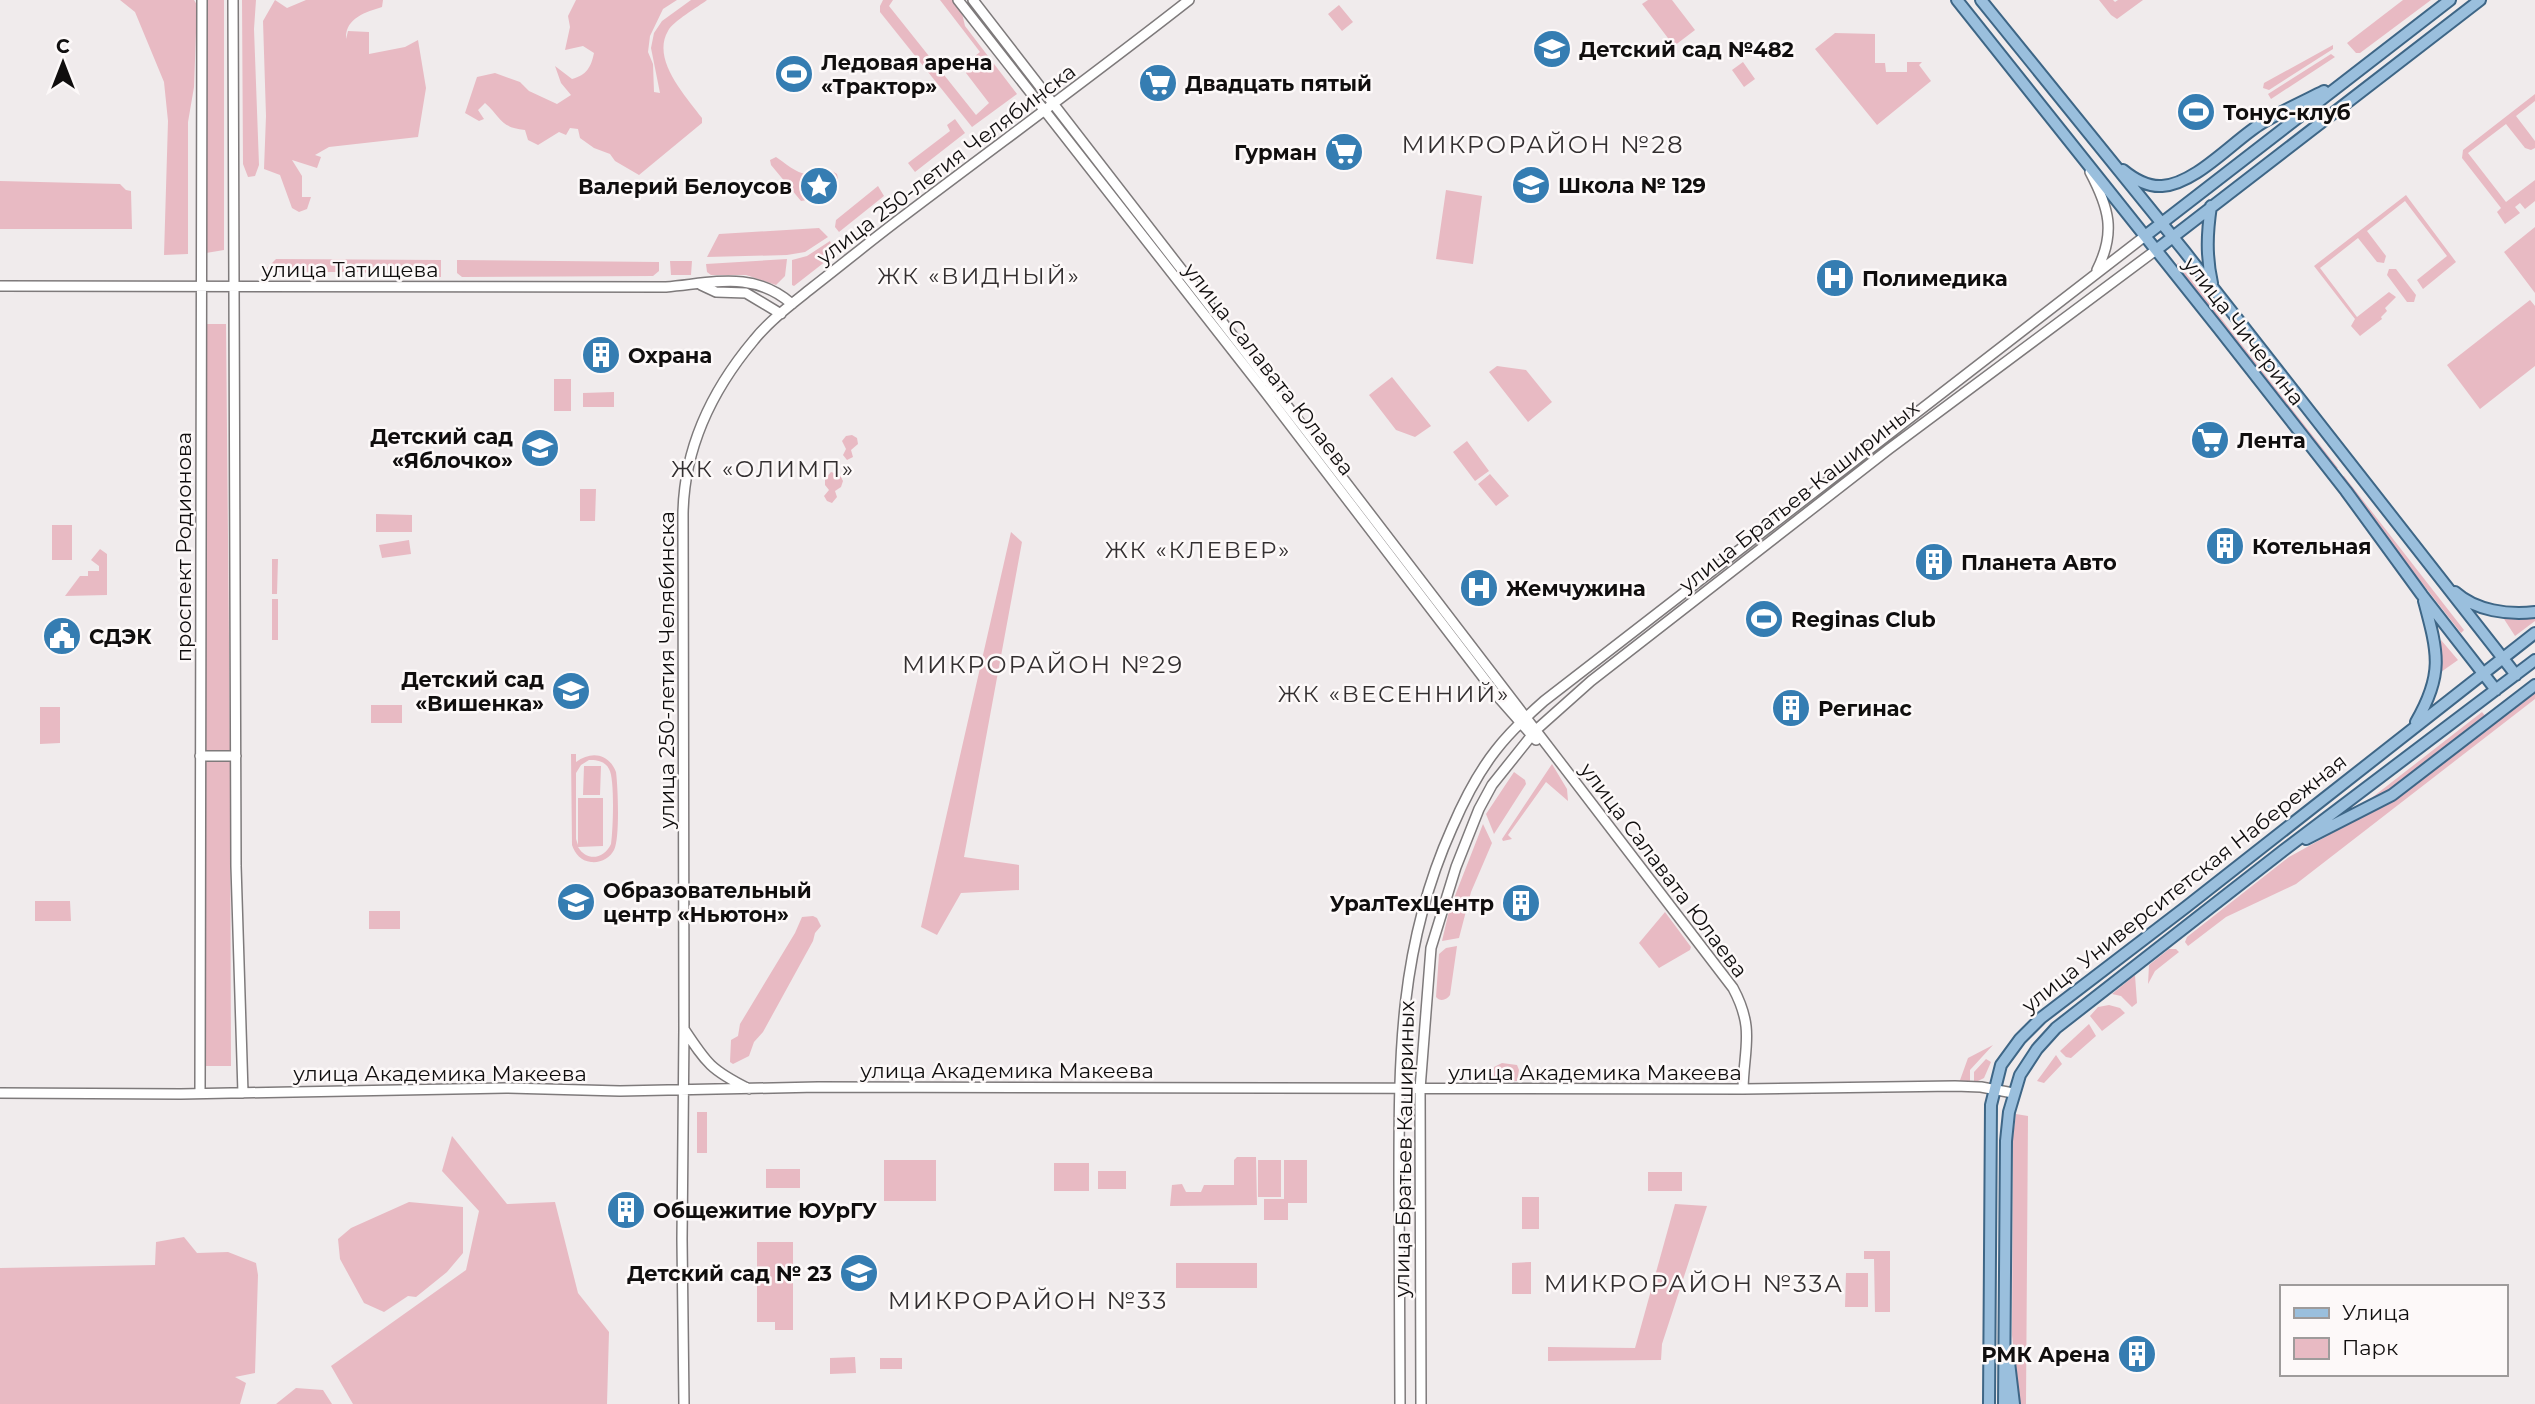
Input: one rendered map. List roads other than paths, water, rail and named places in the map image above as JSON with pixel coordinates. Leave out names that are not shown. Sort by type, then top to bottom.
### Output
[{"type":"main road","name":"улица Чичерина","points":[[1957,0],[2340,483],[2496,690]]},
{"type":"main road","name":"улица Чичерина","points":[[1981,0],[2213,288],[2516,674]]},
{"type":"main road","name":"улица Братьев Кашириных","points":[[2145,236],[2450,0]]},
{"type":"main road","name":"улица Братьев Кашириных","points":[[2156,250],[2480,0]]},
{"type":"main road","points":[[2103,152],[2137,180],[2162,186],[2177,182],[2191,175],[2261,124],[2347,79]]},
{"type":"main road","points":[[2211,206],[2206,237],[2213,288]]},
{"type":"main road","points":[[2439,579],[2461,598],[2487,609],[2535,612]]},
{"type":"main road","points":[[2413,728],[2430,696],[2438,662],[2422,595]]},
{"type":"main road","name":"улица Университетская Набережная","points":[[1989,1404],[1990,1137],[1994,1089],[2001,1065],[2041,1018],[2535,633]]},
{"type":"main road","name":"улица Университетская Набережная","points":[[2004,1404],[2007,1140],[2013,1093],[2020,1075],[2037,1049],[2056,1028],[2284,849],[2535,660]]},
{"type":"main road","points":[[2284,849],[2359,814],[2392,795],[2535,685]]},
{"type":"main road","points":[[2004,1330],[2014,1404]]},
{"type":"street","name":"проспект Родионова","points":[[200,1093],[202,0]]},
{"type":"street","points":[[233,0],[236,866],[243,1093]]},
{"type":"street","name":"улица Салавата Юлаева","points":[[958,0],[1523,720],[1556,756],[1733,988],[1748,1027],[1743,1089]]},
{"type":"street","name":"улица Салавата Юлаева","points":[[973,0],[1523,720]]},
{"type":"street","name":"улица 250-летия Челябинска","points":[[684,1404],[684,490],[690,457],[714,397],[755,338],[781,314],[852,255],[1189,0]]},
{"type":"street","points":[[2086,164],[2103,196],[2108,222],[2109,241],[2095,275]]},
{"type":"street","name":"улица Братьев Кашириных","points":[[1400,1404],[1399,1089],[1410,961],[1419,919],[1439,856],[1474,781],[1495,751],[1523,720],[2145,236]]},
{"type":"street","name":"улица Братьев Кашириных","points":[[1421,1404],[1420,1089],[1425,999],[1431,948],[1444,903],[1479,809],[1492,785],[1534,733],[1591,681],[1889,449],[2156,250]]},
{"type":"street","name":"улица Татищева","points":[[0,286],[666,287],[716,281],[748,281],[777,292],[792,304]]},
{"type":"street","name":"улица Татищева","points":[[699,284],[716,292],[746,293],[781,314]]},
{"type":"street","points":[[1626,638],[1633,649]]},
{"type":"street","points":[[200,756],[236,756]]},
{"type":"street","points":[[684,1029],[704,1060],[720,1074],[751,1089]]},
{"type":"street","name":"улица Академика Макеева","points":[[0,1093],[243,1093],[506,1088],[1743,1089],[1955,1086],[2013,1093]]},
{"type":"place","name":"Детский сад №482","points":[[1552,49]]},
{"type":"place","name":"Ледовая арена «Трактор»","points":[[794,74]]},
{"type":"place","name":"Двадцать пятый","points":[[1158,83]]},
{"type":"place","name":"Тонус-клуб","points":[[2196,112]]},
{"type":"place","name":"Гурман","points":[[1344,152]]},
{"type":"place","name":"Школа № 129","points":[[1531,185]]},
{"type":"place","name":"Валерий Белоусов","points":[[819,186]]},
{"type":"place","name":"Полимедика","points":[[1835,278]]},
{"type":"place","name":"Охрана","points":[[601,355]]},
{"type":"place","name":"Лента","points":[[2210,440]]},
{"type":"place","name":"Детский сад «Яблочко»","points":[[540,448]]},
{"type":"place","name":"Котельная","points":[[2225,546]]},
{"type":"place","name":"Планета Авто","points":[[1934,562]]},
{"type":"place","name":"Жемчужина","points":[[1479,588]]},
{"type":"place","name":"Reginas Club","points":[[1764,619]]},
{"type":"place","name":"СДЭК","points":[[62,636]]},
{"type":"place","name":"Детский сад «Вишенка»","points":[[571,691]]},
{"type":"place","name":"Регинас","points":[[1791,708]]},
{"type":"place","name":"Образовательный центр «Ньютон»","points":[[576,902]]},
{"type":"place","name":"УралТехЦентр","points":[[1521,903]]},
{"type":"place","name":"Общежитие ЮУрГУ","points":[[626,1210]]},
{"type":"place","name":"Детский сад № 23","points":[[859,1273]]},
{"type":"place","name":"РМК Арена","points":[[2137,1354]]},
{"type":"district","name":"МИКРОРАЙОН №28","points":[[1543,144]]},
{"type":"district","name":"ЖК «ВИДНЫЙ»","points":[[979,276]]},
{"type":"district","name":"ЖК «ОЛИМП»","points":[[763,469]]},
{"type":"district","name":"ЖК «КЛЕВЕР»","points":[[1198,550]]},
{"type":"district","name":"МИКРОРАЙОН №29","points":[[1043,664]]},
{"type":"district","name":"ЖК «ВЕСЕННИЙ»","points":[[1394,694]]},
{"type":"district","name":"МИКРОРАЙОН №33А","points":[[1694,1283]]},
{"type":"district","name":"МИКРОРАЙОН №33","points":[[1028,1300]]}]
